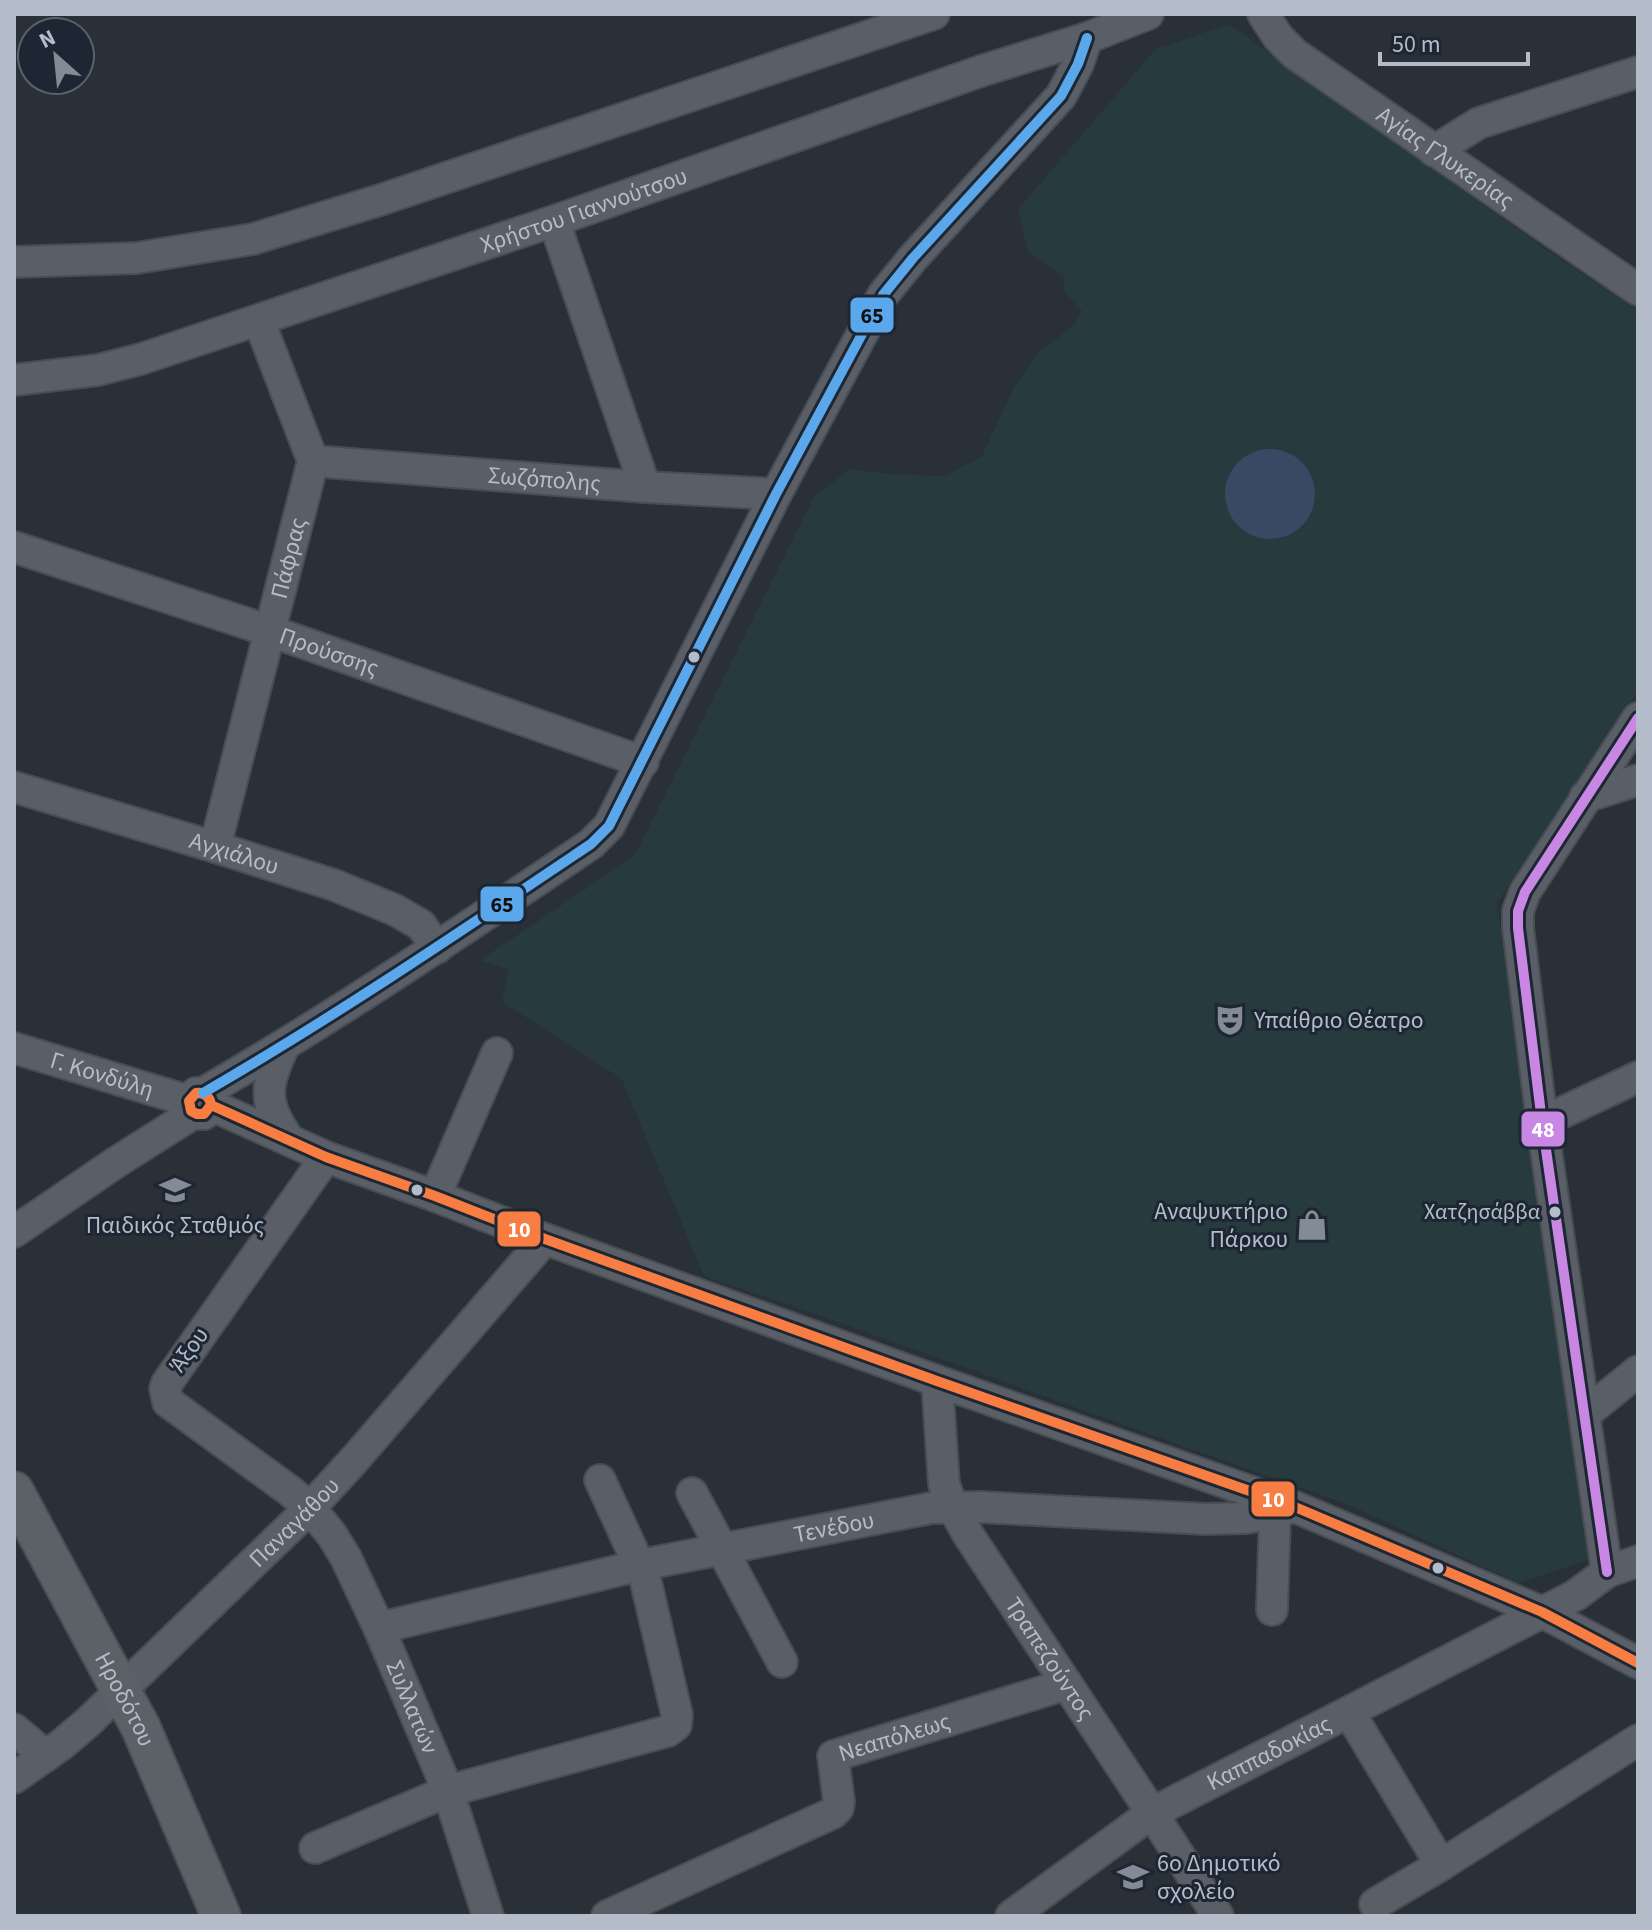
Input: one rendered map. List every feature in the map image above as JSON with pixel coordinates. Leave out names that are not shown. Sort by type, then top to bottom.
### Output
[{"type":"main road","name":"Ηροδότου","points":[[14,1491],[146,1738],[221,1916]]},
{"type":"street","points":[[14,262],[137,258],[253,239],[380,200],[934,14]]},
{"type":"street","name":"Χρήστου Γιαννούτσου","points":[[14,380],[98,370],[259,321],[984,70],[1087,38],[1148,14]]},
{"type":"street","name":"Αγίας Γλυκερίας","points":[[1263,14],[1278,37],[1295,54],[1638,290]]},
{"type":"street","points":[[14,1232],[284,1046],[437,948],[599,837],[609,826],[776,494],[883,295],[1061,96],[1078,64],[1087,38]]},
{"type":"street","points":[[1434,151],[1479,123],[1638,72]]},
{"type":"street","points":[[554,221],[645,487]]},
{"type":"street","points":[[259,321],[313,461]]},
{"type":"street","name":"Σωζόπολης","points":[[313,461],[776,494]]},
{"type":"street","name":"Πάφρας","points":[[215,847],[313,461]]},
{"type":"street","name":"Προύσσης","points":[[14,547],[270,631],[643,762]]},
{"type":"street","points":[[1607,1572],[1542,1122],[1518,911],[1525,892],[1638,718]]},
{"type":"street","points":[[1585,797],[1638,780]]},
{"type":"street","name":"Αγχιάλου","points":[[14,787],[334,885],[395,910],[421,925],[437,948]]},
{"type":"street","points":[[284,1046],[274,1066],[269,1093],[274,1117],[290,1141],[545,1239],[1285,1510],[1542,1612],[1638,1663]]},
{"type":"street","name":"Γ. Κονδύλη","points":[[14,1048],[200,1104],[290,1141]]},
{"type":"street","points":[[435,1196],[497,1053]]},
{"type":"street","points":[[1542,1122],[1638,1077]]},
{"type":"street","name":"Άξου","points":[[310,1508],[168,1402],[165,1389],[326,1157]]},
{"type":"street","name":"Παναγάθου","points":[[14,1778],[76,1733],[122,1692],[310,1508],[545,1239]]},
{"type":"street","points":[[1585,1414],[1638,1371]]},
{"type":"street","name":"Τραπεζούντος","points":[[937,1381],[944,1484],[952,1506],[1218,1916]]},
{"type":"street","points":[[315,1848],[448,1791],[668,1731],[676,1725],[677,1715],[648,1586],[600,1480]]},
{"type":"street","points":[[692,1493],[782,1662]]},
{"type":"street","name":"Τενέδου","points":[[379,1628],[641,1565],[931,1508],[952,1506],[1206,1519],[1247,1518],[1285,1510]]},
{"type":"street","name":"Συλλατών","points":[[310,1508],[340,1548],[379,1628],[448,1791],[488,1916]]},
{"type":"street","points":[[1272,1610],[1285,1510]]},
{"type":"street","name":"Καππαδοκίας","points":[[1011,1916],[1152,1813],[1576,1595],[1607,1572],[1638,1561]]},
{"type":"street","name":"Νεαπόλεως","points":[[607,1916],[833,1813],[839,1802],[833,1756],[1067,1684]]},
{"type":"street","points":[[1349,1712],[1441,1865]]},
{"type":"street","points":[[14,1729],[46,1756]]},
{"type":"street","points":[[1375,1904],[1638,1740]]},
{"type":"green space","points":[[1229,24],[1544,248],[1638,311],[1638,691],[1497,903],[1536,1198],[1596,1557],[1518,1583],[1356,1508],[704,1276],[621,1078],[502,1002],[508,970],[480,960],[629,860],[638,849],[814,497],[850,469],[946,476],[982,456],[1014,387],[1037,354],[1074,325],[1082,311],[1065,292],[1063,277],[1028,252],[1018,209],[1156,49]]},
{"type":"water","points":[[1270,449],[1287,452],[1302,462],[1312,477],[1315,494],[1312,511],[1302,526],[1287,536],[1270,539],[1253,536],[1238,526],[1228,511],[1225,494],[1228,477],[1238,462],[1253,452]]},
{"type":"transit line","name":"65","points":[[203,1093],[302,1034],[447,940],[591,844],[609,826],[776,494],[883,295],[1061,96],[1078,64],[1087,38]]},
{"type":"transit line","name":"48","points":[[1607,1572],[1542,1122],[1518,911],[1525,892],[1638,718]]},
{"type":"transit line","name":"10","points":[[211,1105],[204,1114],[197,1114],[191,1111],[189,1101],[196,1093],[202,1093],[211,1105],[326,1157],[937,1381],[1295,1507],[1542,1612],[1638,1663]]},
{"type":"place","name":"Υπαίθριο Θέατρο","points":[[1230,1020]]},
{"type":"place","name":"Παιδικός Σταθμός","points":[[175,1190]]},
{"type":"place","name":"Χατζησάββα","points":[[1555,1212]]},
{"type":"place","name":"Αναψυκτήριο Πάρκου","points":[[1312,1225]]},
{"type":"place","name":"6ο Δημοτικό σχολείο","points":[[1133,1877]]}]
